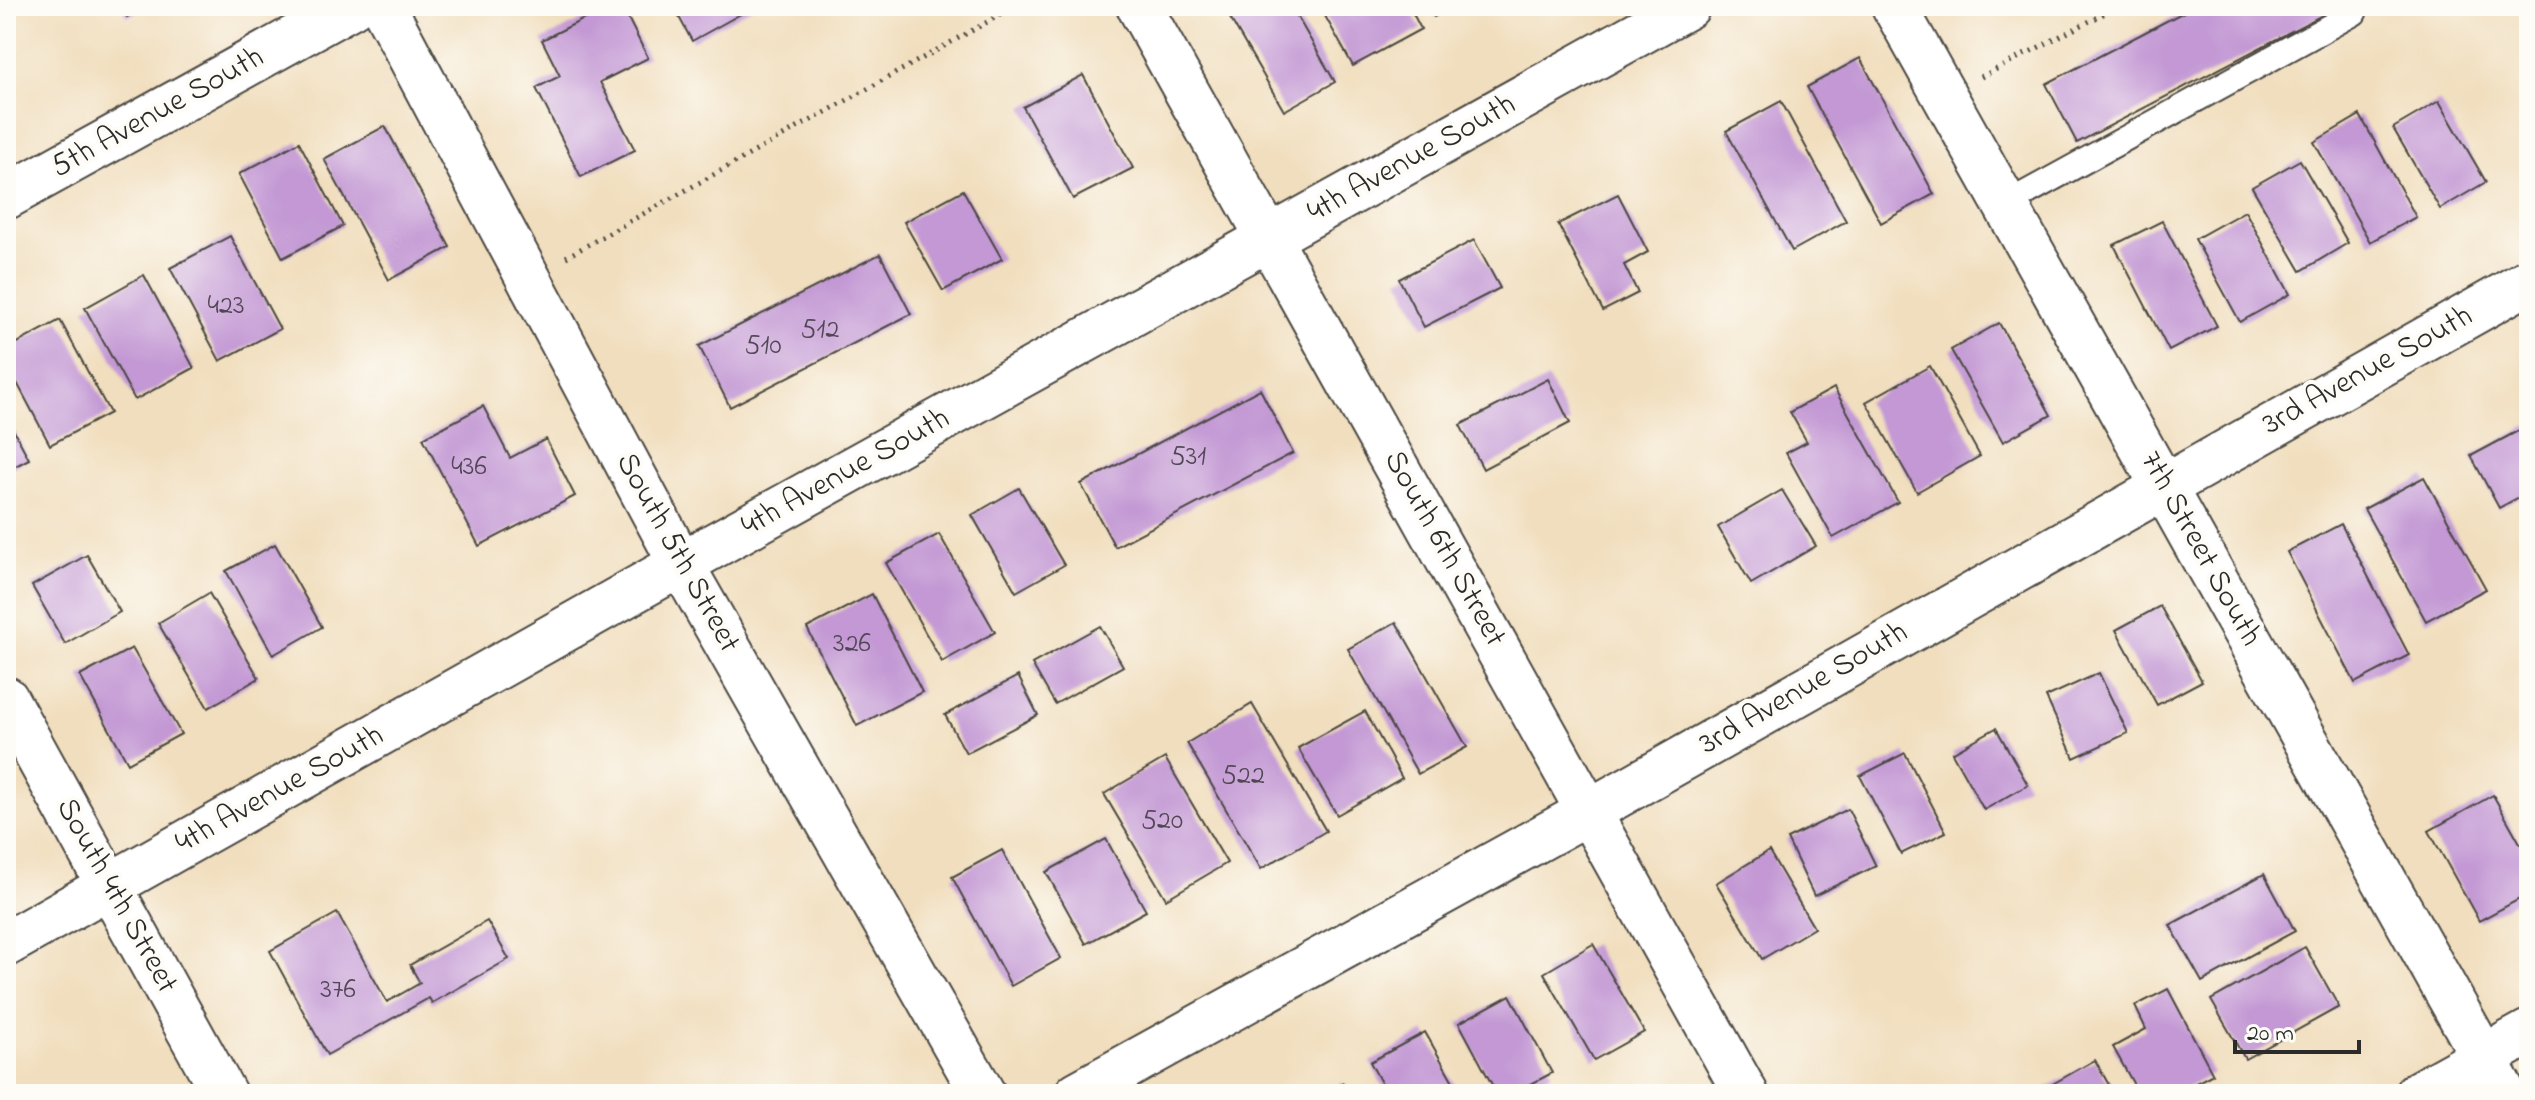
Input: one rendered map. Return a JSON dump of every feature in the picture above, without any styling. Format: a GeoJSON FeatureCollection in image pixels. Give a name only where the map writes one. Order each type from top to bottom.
{"type":"FeatureCollection","features":[{"type":"Feature","properties":{"kind":"street","name":"5th Avenue South"},"geometry":{"type":"LineString","coordinates":[[6,197],[352,6]]}},
{"type":"Feature","properties":{"kind":"street","name":"South 5th Street"},"geometry":{"type":"LineString","coordinates":[[383,6],[681,564],[983,1094]]}},
{"type":"Feature","properties":{"kind":"street","name":"South 6th Street"},"geometry":{"type":"LineString","coordinates":[[1139,6],[1746,1094]]}},
{"type":"Feature","properties":{"kind":"street","name":"4th Avenue South"},"geometry":{"type":"LineString","coordinates":[[6,944],[681,564],[1688,6]]}},
{"type":"Feature","properties":{"kind":"street","name":"7th Street South"},"geometry":{"type":"LineString","coordinates":[[1894,6],[2494,1076]]}},
{"type":"Feature","properties":{"kind":"street","name":"3rd Avenue South"},"geometry":{"type":"LineString","coordinates":[[1077,1094],[1590,811],[2529,281]]}},
{"type":"Feature","properties":{"kind":"street","name":"South 4th Street"},"geometry":{"type":"LineString","coordinates":[[6,699],[224,1094]]}},
{"type":"Feature","properties":{"kind":"street"},"geometry":{"type":"LineString","coordinates":[[2417,1094],[2494,1076],[2529,1032]]}},
{"type":"Feature","properties":{"kind":"lane"},"geometry":{"type":"LineString","coordinates":[[2006,204],[2354,13],[2351,6]]}},
{"type":"Feature","properties":{"kind":"path"},"geometry":{"type":"LineString","coordinates":[[528,278],[1016,6]]}},
{"type":"Feature","properties":{"kind":"path"},"geometry":{"type":"LineString","coordinates":[[1945,96],[2119,6]]}},
{"type":"Feature","properties":{"kind":"building"},"geometry":{"type":"Polygon","coordinates":[[[121,6],[147,6],[127,17],[121,6]]]}},
{"type":"Feature","properties":{"kind":"building"},"geometry":{"type":"Polygon","coordinates":[[[610,6],[622,6],[648,58],[600,82],[635,150],[581,177],[536,88],[560,76],[542,40],[610,6]]]}},
{"type":"Feature","properties":{"kind":"building"},"geometry":{"type":"Polygon","coordinates":[[[673,6],[755,6],[692,41],[673,6]]]}},
{"type":"Feature","properties":{"kind":"building"},"geometry":{"type":"Polygon","coordinates":[[[1223,6],[1291,6],[1335,82],[1284,111],[1223,6]]]}},
{"type":"Feature","properties":{"kind":"building"},"geometry":{"type":"Polygon","coordinates":[[[1344,6],[1409,6],[1421,29],[1353,66],[1325,16],[1344,6]]]}},
{"type":"Feature","properties":{"kind":"building"},"geometry":{"type":"Polygon","coordinates":[[[1428,6],[1454,6],[1434,17],[1428,6]]]}},
{"type":"Feature","properties":{"kind":"building"},"geometry":{"type":"Polygon","coordinates":[[[2195,6],[2330,6],[2332,10],[2077,143],[2046,84],[2195,6]]]}},
{"type":"Feature","properties":{"kind":"building"},"geometry":{"type":"Polygon","coordinates":[[[1860,58],[1934,194],[1881,223],[1807,87],[1860,58]]]}},
{"type":"Feature","properties":{"kind":"building"},"geometry":{"type":"Polygon","coordinates":[[[1083,75],[1133,168],[1073,199],[1023,107],[1083,75]]]}},
{"type":"Feature","properties":{"kind":"building"},"geometry":{"type":"Polygon","coordinates":[[[1781,101],[1846,221],[1792,251],[1726,131],[1781,101]]]}},
{"type":"Feature","properties":{"kind":"building"},"geometry":{"type":"Polygon","coordinates":[[[2439,101],[2486,182],[2440,209],[2393,128],[2439,101]]]}},
{"type":"Feature","properties":{"kind":"building"},"geometry":{"type":"Polygon","coordinates":[[[2360,115],[2416,217],[2370,242],[2314,142],[2360,115]]]}},
{"type":"Feature","properties":{"kind":"building"},"geometry":{"type":"Polygon","coordinates":[[[385,126],[450,247],[389,280],[324,159],[385,126]]]}},
{"type":"Feature","properties":{"kind":"building"},"geometry":{"type":"Polygon","coordinates":[[[299,142],[343,226],[283,258],[239,174],[299,142]]]}},
{"type":"Feature","properties":{"kind":"building"},"geometry":{"type":"Polygon","coordinates":[[[2300,160],[2348,243],[2301,271],[2252,187],[2300,160]]]}},
{"type":"Feature","properties":{"kind":"building"},"geometry":{"type":"Polygon","coordinates":[[[963,190],[1002,259],[943,291],[904,222],[963,190]]]}},
{"type":"Feature","properties":{"kind":"building"},"geometry":{"type":"Polygon","coordinates":[[[1618,194],[1648,252],[1624,265],[1638,293],[1603,311],[1558,224],[1618,194]]]}},
{"type":"Feature","properties":{"kind":"building"},"geometry":{"type":"Polygon","coordinates":[[[2245,211],[2290,294],[2240,322],[2195,239],[2245,211]]]}},
{"type":"Feature","properties":{"kind":"building"},"geometry":{"type":"Polygon","coordinates":[[[2162,221],[2217,326],[2169,351],[2114,245],[2162,221]]]}},
{"type":"Feature","properties":{"kind":"building"},"geometry":{"type":"Polygon","coordinates":[[[230,236],[280,329],[220,361],[170,268],[230,236]]]}},
{"type":"Feature","properties":{"kind":"building"},"geometry":{"type":"Polygon","coordinates":[[[1474,240],[1500,288],[1424,327],[1399,279],[1474,240]]]}},
{"type":"Feature","properties":{"kind":"building"},"geometry":{"type":"Polygon","coordinates":[[[880,254],[911,314],[730,407],[699,346],[880,254]]]}},
{"type":"Feature","properties":{"kind":"building"},"geometry":{"type":"Polygon","coordinates":[[[144,275],[194,368],[135,400],[85,308],[144,275]]]}},
{"type":"Feature","properties":{"kind":"building"},"geometry":{"type":"Polygon","coordinates":[[[60,320],[110,413],[50,445],[6,362],[6,349],[60,320]]]}},
{"type":"Feature","properties":{"kind":"building"},"geometry":{"type":"Polygon","coordinates":[[[1999,323],[2051,415],[2003,442],[1951,350],[1999,323]]]}},
{"type":"Feature","properties":{"kind":"building"},"geometry":{"type":"Polygon","coordinates":[[[1930,366],[1980,456],[1917,492],[1866,402],[1930,366]]]}},
{"type":"Feature","properties":{"kind":"building"},"geometry":{"type":"Polygon","coordinates":[[[1548,379],[1570,423],[1483,469],[1460,425],[1548,379]]]}},
{"type":"Feature","properties":{"kind":"building"},"geometry":{"type":"Polygon","coordinates":[[[1834,388],[1898,502],[1833,538],[1786,453],[1807,442],[1790,412],[1834,388]]]}},
{"type":"Feature","properties":{"kind":"building"},"geometry":{"type":"Polygon","coordinates":[[[1260,389],[1293,453],[1115,547],[1081,484],[1260,389]]]}},
{"type":"Feature","properties":{"kind":"building"},"geometry":{"type":"Polygon","coordinates":[[[483,406],[510,458],[546,439],[575,496],[479,546],[423,438],[483,406]]]}},
{"type":"Feature","properties":{"kind":"building"},"geometry":{"type":"Polygon","coordinates":[[[6,416],[29,459],[6,471],[6,416]]]}},
{"type":"Feature","properties":{"kind":"building"},"geometry":{"type":"Polygon","coordinates":[[[2529,425],[2529,492],[2499,508],[2471,456],[2529,425]]]}},
{"type":"Feature","properties":{"kind":"building"},"geometry":{"type":"Polygon","coordinates":[[[2424,477],[2486,589],[2426,621],[2364,509],[2424,477]]]}},
{"type":"Feature","properties":{"kind":"building"},"geometry":{"type":"Polygon","coordinates":[[[1019,488],[1064,565],[1016,592],[972,515],[1019,488]]]}},
{"type":"Feature","properties":{"kind":"building"},"geometry":{"type":"Polygon","coordinates":[[[1782,490],[1816,546],[1751,584],[1718,527],[1782,490]]]}},
{"type":"Feature","properties":{"kind":"building"},"geometry":{"type":"Polygon","coordinates":[[[2341,524],[2409,655],[2355,683],[2287,552],[2341,524]]]}},
{"type":"Feature","properties":{"kind":"building"},"geometry":{"type":"Polygon","coordinates":[[[939,534],[995,632],[942,662],[886,563],[939,534]]]}},
{"type":"Feature","properties":{"kind":"building"},"geometry":{"type":"Polygon","coordinates":[[[275,544],[322,627],[273,655],[226,571],[275,544]]]}},
{"type":"Feature","properties":{"kind":"building"},"geometry":{"type":"Polygon","coordinates":[[[87,555],[120,612],[65,644],[32,586],[87,555]]]}},
{"type":"Feature","properties":{"kind":"building"},"geometry":{"type":"Polygon","coordinates":[[[209,593],[259,678],[208,708],[158,623],[209,593]]]}},
{"type":"Feature","properties":{"kind":"building"},"geometry":{"type":"Polygon","coordinates":[[[872,594],[922,692],[857,726],[807,628],[872,594]]]}},
{"type":"Feature","properties":{"kind":"building"},"geometry":{"type":"Polygon","coordinates":[[[2160,606],[2202,681],[2157,705],[2116,630],[2160,606]]]}},
{"type":"Feature","properties":{"kind":"building"},"geometry":{"type":"Polygon","coordinates":[[[1396,622],[1467,747],[1418,774],[1348,649],[1396,622]]]}},
{"type":"Feature","properties":{"kind":"building"},"geometry":{"type":"Polygon","coordinates":[[[1100,626],[1123,666],[1055,704],[1032,664],[1100,626]]]}},
{"type":"Feature","properties":{"kind":"building"},"geometry":{"type":"Polygon","coordinates":[[[132,648],[181,734],[128,763],[80,676],[132,648]]]}},
{"type":"Feature","properties":{"kind":"building"},"geometry":{"type":"Polygon","coordinates":[[[2099,673],[2128,733],[2074,758],[2046,697],[2099,673]]]}},
{"type":"Feature","properties":{"kind":"building"},"geometry":{"type":"Polygon","coordinates":[[[1018,676],[1038,715],[966,753],[945,715],[1018,676]]]}},
{"type":"Feature","properties":{"kind":"building"},"geometry":{"type":"Polygon","coordinates":[[[1252,704],[1326,831],[1261,869],[1187,743],[1252,704]]]}},
{"type":"Feature","properties":{"kind":"building"},"geometry":{"type":"Polygon","coordinates":[[[1365,711],[1402,778],[1337,815],[1298,748],[1365,711]]]}},
{"type":"Feature","properties":{"kind":"building"},"geometry":{"type":"Polygon","coordinates":[[[1996,728],[2028,785],[1984,810],[1952,753],[1996,728]]]}},
{"type":"Feature","properties":{"kind":"building"},"geometry":{"type":"Polygon","coordinates":[[[1905,753],[1946,832],[1901,854],[1860,776],[1905,753]]]}},
{"type":"Feature","properties":{"kind":"building"},"geometry":{"type":"Polygon","coordinates":[[[1165,758],[1227,863],[1166,899],[1104,794],[1165,758]]]}},
{"type":"Feature","properties":{"kind":"building"},"geometry":{"type":"Polygon","coordinates":[[[2493,795],[2529,859],[2529,894],[2479,921],[2429,831],[2493,795]]]}},
{"type":"Feature","properties":{"kind":"building"},"geometry":{"type":"Polygon","coordinates":[[[1848,809],[1876,866],[1814,896],[1787,839],[1848,809]]]}},
{"type":"Feature","properties":{"kind":"building"},"geometry":{"type":"Polygon","coordinates":[[[1106,839],[1146,911],[1086,944],[1046,872],[1106,839]]]}},
{"type":"Feature","properties":{"kind":"building"},"geometry":{"type":"Polygon","coordinates":[[[1002,850],[1061,958],[1011,986],[952,877],[1002,850]]]}},
{"type":"Feature","properties":{"kind":"building"},"geometry":{"type":"Polygon","coordinates":[[[1769,851],[1814,928],[1762,959],[1716,883],[1769,851]]]}},
{"type":"Feature","properties":{"kind":"building"},"geometry":{"type":"Polygon","coordinates":[[[2264,874],[2295,931],[2202,982],[2170,925],[2264,874]]]}},
{"type":"Feature","properties":{"kind":"building"},"geometry":{"type":"Polygon","coordinates":[[[337,913],[387,1002],[420,983],[410,965],[487,921],[509,959],[432,1003],[429,998],[327,1055],[270,951],[337,913]]]}},
{"type":"Feature","properties":{"kind":"building"},"geometry":{"type":"Polygon","coordinates":[[[1593,944],[1644,1032],[1594,1060],[1544,973],[1593,944]]]}},
{"type":"Feature","properties":{"kind":"building"},"geometry":{"type":"Polygon","coordinates":[[[2305,947],[2339,1007],[2245,1059],[2211,1000],[2305,947]]]}},
{"type":"Feature","properties":{"kind":"building"},"geometry":{"type":"Polygon","coordinates":[[[2168,989],[2213,1074],[2175,1094],[2139,1094],[2113,1047],[2146,1029],[2135,1006],[2168,989]]]}},
{"type":"Feature","properties":{"kind":"building"},"geometry":{"type":"Polygon","coordinates":[[[1510,995],[1552,1073],[1512,1094],[1497,1094],[1459,1023],[1510,995]]]}},
{"type":"Feature","properties":{"kind":"building"},"geometry":{"type":"Polygon","coordinates":[[[1425,1032],[1460,1094],[1387,1094],[1370,1062],[1425,1032]]]}},
{"type":"Feature","properties":{"kind":"building"},"geometry":{"type":"Polygon","coordinates":[[[2095,1060],[2114,1094],[2035,1094],[2095,1060]]]}},
{"type":"Feature","properties":{"kind":"building"},"geometry":{"type":"Polygon","coordinates":[[[1343,1083],[1348,1094],[1320,1094],[1343,1083]]]}}]}
